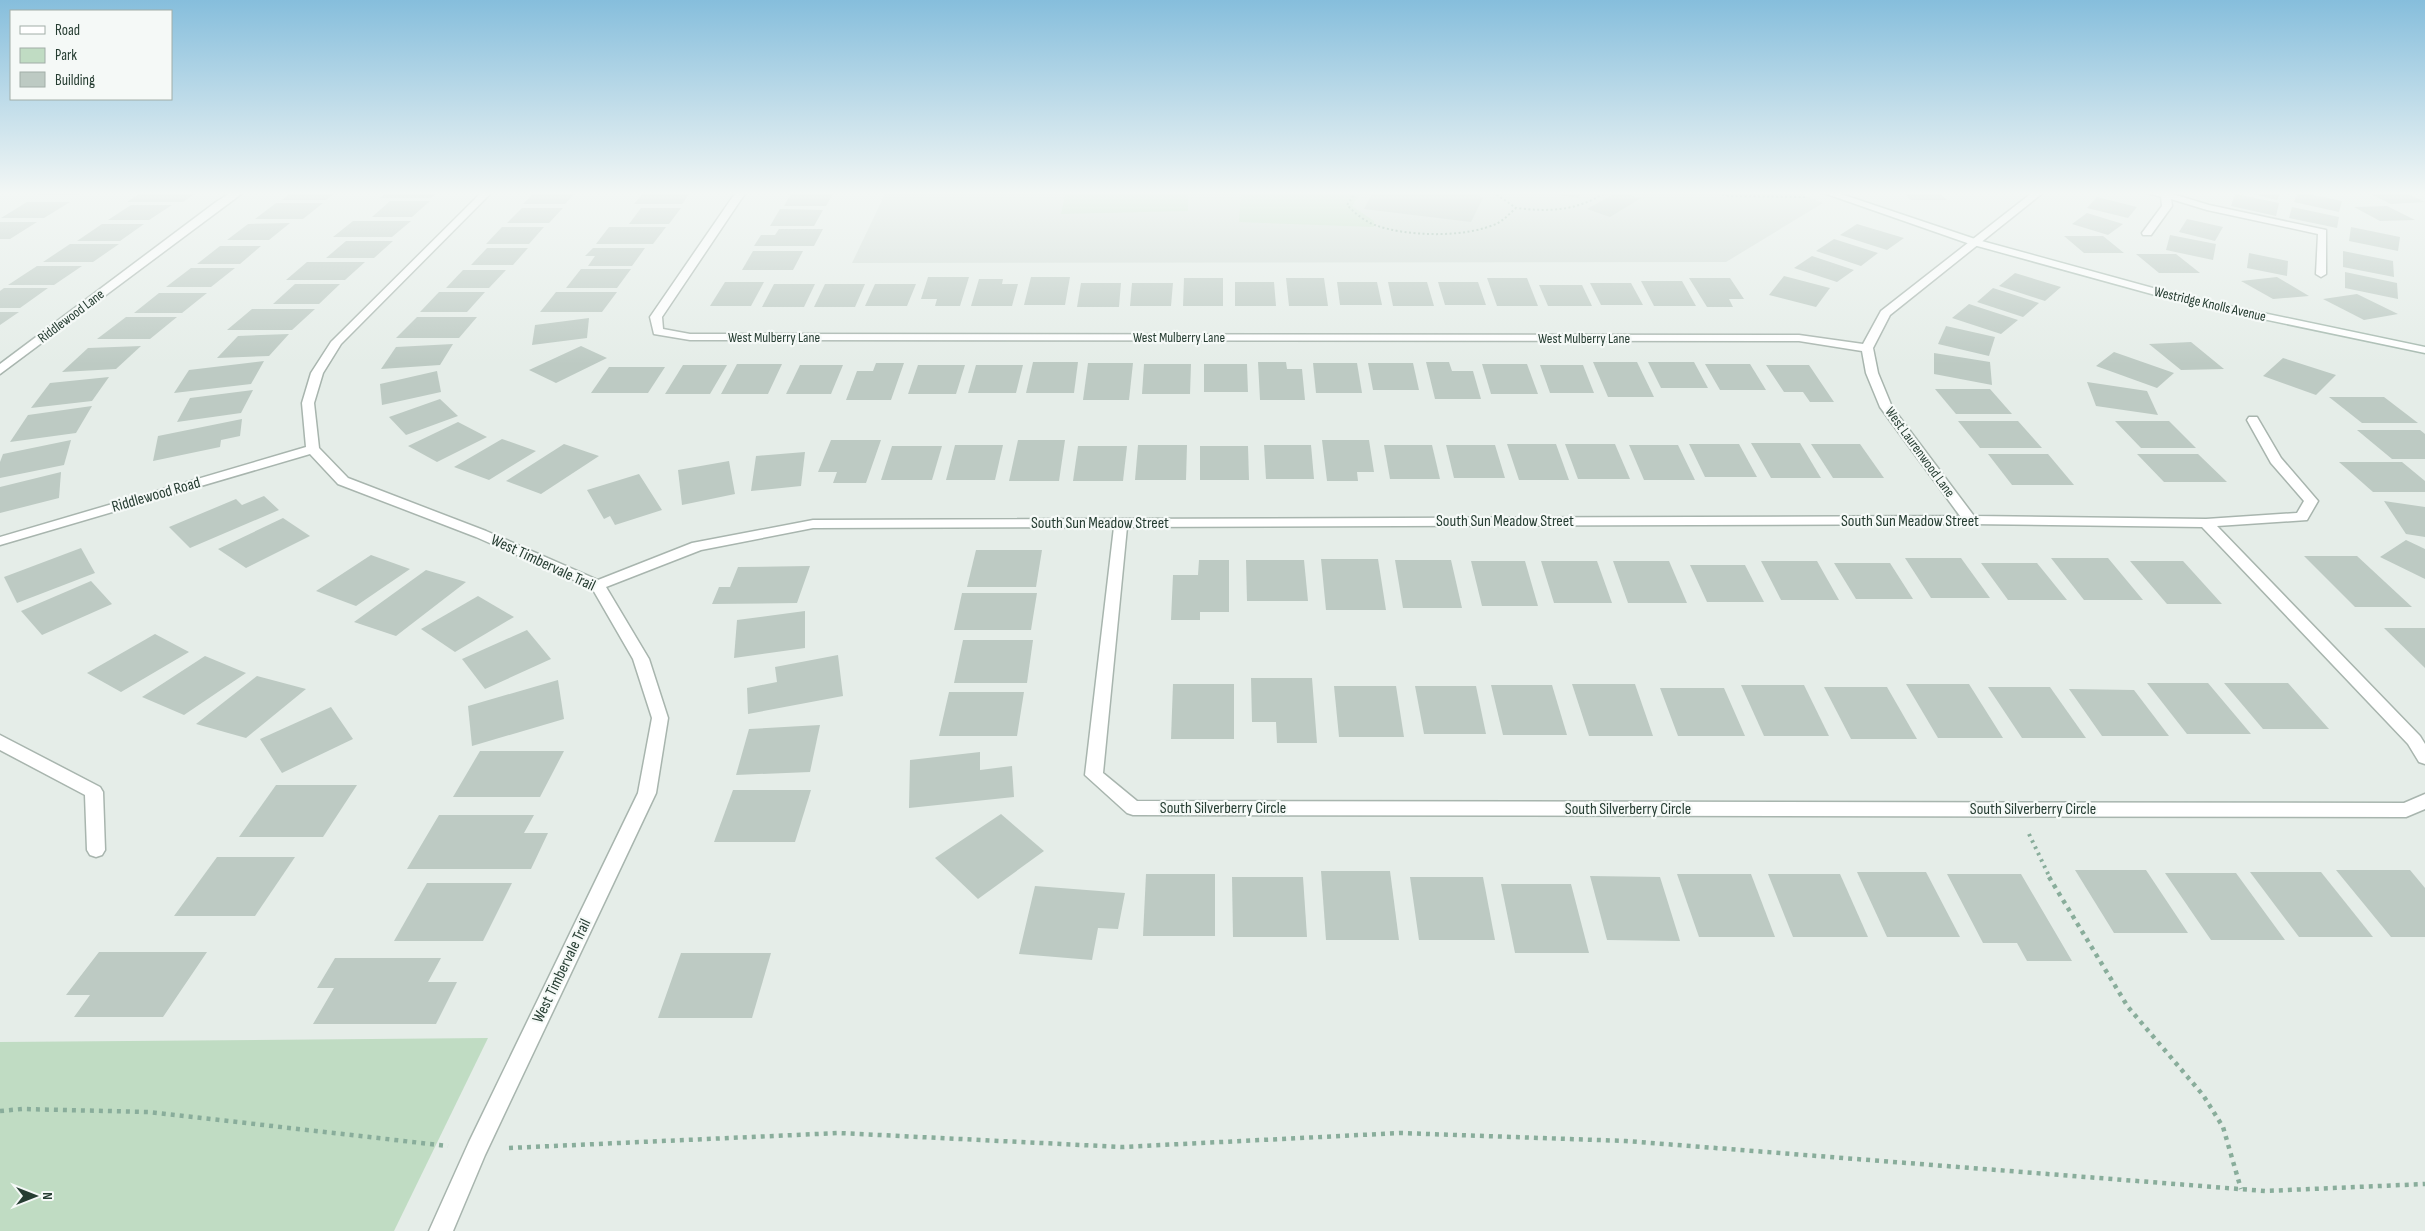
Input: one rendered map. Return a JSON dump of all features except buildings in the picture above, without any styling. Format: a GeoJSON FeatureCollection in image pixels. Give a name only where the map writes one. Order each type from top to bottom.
{"type":"FeatureCollection","features":[{"type":"Feature","properties":{"kind":"street","name":"Riddlewood Lane"},"geometry":{"type":"LineString","coordinates":[[0,370],[158,249]]}},
{"type":"Feature","properties":{"kind":"street"},"geometry":{"type":"LineString","coordinates":[[313,449],[308,403],[317,373],[337,342],[429,249]]}},
{"type":"Feature","properties":{"kind":"street","name":"West Mulberry Lane"},"geometry":{"type":"LineString","coordinates":[[702,249],[656,317],[658,332],[690,337],[1799,338],[1867,348]]}},
{"type":"Feature","properties":{"kind":"street"},"geometry":{"type":"LineString","coordinates":[[1867,348],[1885,313],[1965,249]]}},
{"type":"Feature","properties":{"kind":"street","name":"Westridge Knolls Avenue"},"geometry":{"type":"LineString","coordinates":[[2001,249],[2180,299],[2425,350]]}},
{"type":"Feature","properties":{"kind":"street"},"geometry":{"type":"LineString","coordinates":[[2321,274],[2322,249]]}},
{"type":"Feature","properties":{"kind":"street","name":"West Laurenwood Lane"},"geometry":{"type":"LineString","coordinates":[[1867,348],[1872,373],[1886,407],[1970,520]]}},
{"type":"Feature","properties":{"kind":"street","name":"South Sun Meadow Street"},"geometry":{"type":"LineString","coordinates":[[598,585],[698,546],[813,524],[1970,520],[2206,523],[2302,517],[2311,500],[2276,460],[2253,420]]}},
{"type":"Feature","properties":{"kind":"street","name":"Riddlewood Road"},"geometry":{"type":"LineString","coordinates":[[0,541],[313,449]]}},
{"type":"Feature","properties":{"kind":"street","name":"West Timbervale Trail"},"geometry":{"type":"LineString","coordinates":[[313,449],[344,481],[481,534],[598,585],[641,659],[660,718],[647,793],[477,1149],[441,1231]]}},
{"type":"Feature","properties":{"kind":"street","name":"South Silverberry Circle"},"geometry":{"type":"LineString","coordinates":[[1121,522],[1094,776],[1133,808],[2406,810],[2425,801]]}},
{"type":"Feature","properties":{"kind":"street"},"geometry":{"type":"LineString","coordinates":[[2206,523],[2414,740],[2425,758]]}},
{"type":"Feature","properties":{"kind":"street"},"geometry":{"type":"LineString","coordinates":[[0,741],[6,746],[94,792],[96,850]]}},
{"type":"Feature","properties":{"kind":"path"},"geometry":{"type":"LineString","coordinates":[[2015,809],[2050,878],[2089,939],[2128,1008],[2202,1095],[2223,1127],[2241,1189]]}},
{"type":"Feature","properties":{"kind":"path"},"geometry":{"type":"LineString","coordinates":[[0,1111],[22,1109],[150,1112],[477,1149],[839,1134],[1122,1147],[1400,1134],[1626,1141],[2265,1191],[2425,1184]]}},
{"type":"Feature","properties":{"kind":"shaded area"},"geometry":{"type":"Polygon","coordinates":[[[858,249],[1747,249],[1726,262],[852,263],[858,249]]]}},
{"type":"Feature","properties":{"kind":"green space"},"geometry":{"type":"Polygon","coordinates":[[[488,1038],[394,1231],[0,1231],[0,1042],[488,1038]]]}}]}
